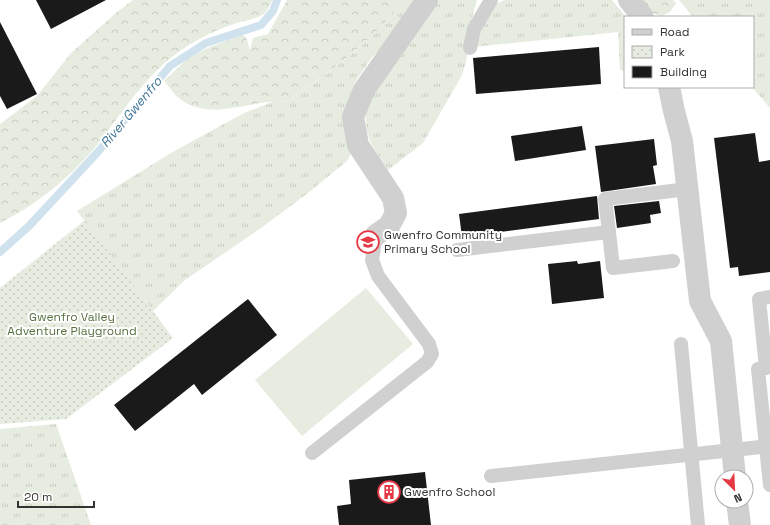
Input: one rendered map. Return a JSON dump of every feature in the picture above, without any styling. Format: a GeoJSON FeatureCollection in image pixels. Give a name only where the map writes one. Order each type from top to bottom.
{"type":"FeatureCollection","features":[{"type":"Feature","properties":{"kind":"street"},"geometry":{"type":"LineString","coordinates":[[376,235],[389,226],[396,212],[393,198],[358,145],[353,117],[364,90],[427,0]]}},
{"type":"Feature","properties":{"kind":"street"},"geometry":{"type":"LineString","coordinates":[[629,0],[642,16]]}},
{"type":"Feature","properties":{"kind":"street"},"geometry":{"type":"LineString","coordinates":[[669,88],[682,141],[700,302],[721,341],[734,469]]}},
{"type":"Feature","properties":{"kind":"street"},"geometry":{"type":"LineString","coordinates":[[738,509],[740,525]]}},
{"type":"Feature","properties":{"kind":"lane"},"geometry":{"type":"LineString","coordinates":[[470,48],[474,29],[491,0]]}},
{"type":"Feature","properties":{"kind":"lane"},"geometry":{"type":"LineString","coordinates":[[673,261],[613,268],[605,199],[688,189]]}},
{"type":"Feature","properties":{"kind":"lane"},"geometry":{"type":"LineString","coordinates":[[457,250],[609,232]]}},
{"type":"Feature","properties":{"kind":"lane"},"geometry":{"type":"LineString","coordinates":[[312,453],[427,362],[432,354],[429,344],[378,276],[372,260],[376,235]]}},
{"type":"Feature","properties":{"kind":"lane"},"geometry":{"type":"LineString","coordinates":[[770,297],[759,299],[768,368],[758,369],[768,446],[770,485]]}},
{"type":"Feature","properties":{"kind":"lane"},"geometry":{"type":"LineString","coordinates":[[681,344],[698,525]]}},
{"type":"Feature","properties":{"kind":"lane"},"geometry":{"type":"LineString","coordinates":[[490,476],[768,446]]}},
{"type":"Feature","properties":{"kind":"green space"},"geometry":{"type":"Polygon","coordinates":[[[133,0],[272,0],[268,10],[262,15],[254,19],[225,27],[207,35],[173,56],[146,82],[92,151],[72,172],[38,200],[0,223],[0,124],[37,96],[71,53],[117,12],[133,0]]]}},
{"type":"Feature","properties":{"kind":"green space"},"geometry":{"type":"Polygon","coordinates":[[[287,0],[403,0],[392,15],[365,43],[317,81],[286,102],[259,103],[232,108],[205,109],[192,106],[180,99],[164,81],[188,58],[210,47],[242,35],[246,37],[250,50],[253,38],[268,34],[287,0]]]}},
{"type":"Feature","properties":{"kind":"green space"},"geometry":{"type":"Polygon","coordinates":[[[403,0],[419,0],[392,37],[372,57],[355,82],[345,113],[345,133],[351,150],[347,161],[308,193],[261,228],[185,280],[153,311],[77,211],[171,153],[244,113],[275,101],[286,102],[317,81],[365,43],[392,15],[403,0]]]}},
{"type":"Feature","properties":{"kind":"green space"},"geometry":{"type":"Polygon","coordinates":[[[436,0],[477,0],[470,25],[466,63],[461,77],[423,143],[388,170],[373,147],[367,132],[367,104],[436,0]]]}},
{"type":"Feature","properties":{"kind":"green space"},"geometry":{"type":"Polygon","coordinates":[[[504,0],[612,0],[625,16],[624,71],[620,70],[618,32],[473,47],[490,7],[504,0]]]}},
{"type":"Feature","properties":{"kind":"green space"},"geometry":{"type":"Polygon","coordinates":[[[641,0],[673,0],[676,3],[670,12],[662,16],[649,12],[641,0]]]}},
{"type":"Feature","properties":{"kind":"green space"},"geometry":{"type":"Polygon","coordinates":[[[679,0],[770,0],[770,108],[753,88],[754,16],[692,16],[679,0]]]}},
{"type":"Feature","properties":{"kind":"green space","name":"Gwenfro Valley Adventure Playground"},"geometry":{"type":"Polygon","coordinates":[[[85,220],[173,338],[66,419],[0,424],[0,288],[85,220]]]}},
{"type":"Feature","properties":{"kind":"green space"},"geometry":{"type":"Polygon","coordinates":[[[366,288],[413,344],[302,436],[255,380],[366,288]]]}},
{"type":"Feature","properties":{"kind":"green space"},"geometry":{"type":"Polygon","coordinates":[[[56,424],[91,525],[0,525],[0,429],[56,424]]]}},
{"type":"Feature","properties":{"kind":"building"},"geometry":{"type":"Polygon","coordinates":[[[36,0],[106,0],[51,29],[36,0]]]}},
{"type":"Feature","properties":{"kind":"building"},"geometry":{"type":"Polygon","coordinates":[[[0,22],[37,94],[7,109],[0,96],[0,22]]]}},
{"type":"Feature","properties":{"kind":"building"},"geometry":{"type":"Polygon","coordinates":[[[599,47],[601,84],[476,94],[473,58],[599,47]]]}},
{"type":"Feature","properties":{"kind":"building"},"geometry":{"type":"Polygon","coordinates":[[[582,126],[586,150],[515,161],[511,136],[582,126]]]}},
{"type":"Feature","properties":{"kind":"building"},"geometry":{"type":"Polygon","coordinates":[[[755,133],[759,162],[770,160],[770,272],[739,276],[738,267],[730,268],[714,138],[755,133]]]}},
{"type":"Feature","properties":{"kind":"building"},"geometry":{"type":"Polygon","coordinates":[[[654,139],[657,165],[653,166],[656,184],[601,192],[595,146],[654,139]]]}},
{"type":"Feature","properties":{"kind":"building"},"geometry":{"type":"Polygon","coordinates":[[[597,196],[599,219],[462,237],[459,214],[597,196]]]}},
{"type":"Feature","properties":{"kind":"building"},"geometry":{"type":"Polygon","coordinates":[[[659,201],[661,213],[650,215],[651,223],[617,228],[614,206],[659,201]]]}},
{"type":"Feature","properties":{"kind":"building"},"geometry":{"type":"Polygon","coordinates":[[[577,261],[578,264],[600,261],[604,298],[552,304],[548,264],[577,261]]]}},
{"type":"Feature","properties":{"kind":"building"},"geometry":{"type":"Polygon","coordinates":[[[248,299],[277,335],[202,395],[194,384],[135,431],[114,405],[248,299]]]}},
{"type":"Feature","properties":{"kind":"building","name":"Gwenfro School"},"geometry":{"type":"Polygon","coordinates":[[[425,472],[431,525],[339,525],[337,506],[351,504],[349,480],[425,472]]]}},
{"type":"Feature","properties":{"kind":"waterway","name":"River Gwenfro"},"geometry":{"type":"LineString","coordinates":[[0,252],[29,226],[97,153],[170,66],[206,43],[261,25],[273,11],[277,0]]}},
{"type":"Feature","properties":{"kind":"place","name":"Gwenfro Community Primary School"},"geometry":{"type":"Point","coordinates":[368,242]}},
{"type":"Feature","properties":{"kind":"place","name":"Gwenfro School"},"geometry":{"type":"Point","coordinates":[389,492]}}]}
